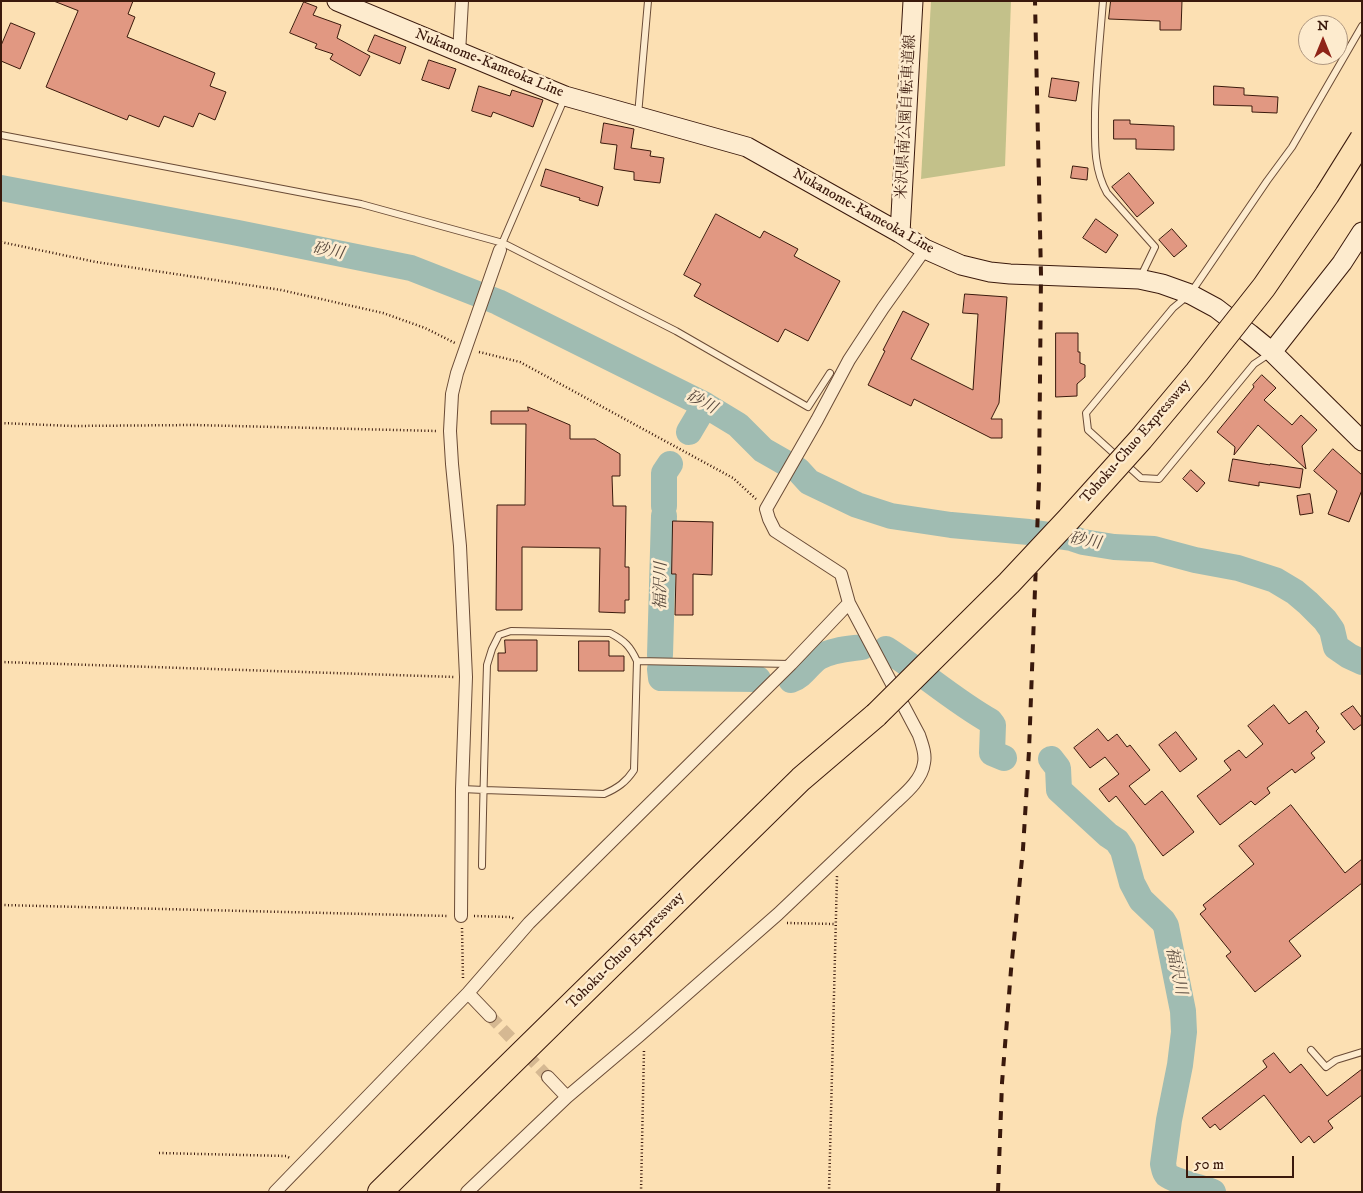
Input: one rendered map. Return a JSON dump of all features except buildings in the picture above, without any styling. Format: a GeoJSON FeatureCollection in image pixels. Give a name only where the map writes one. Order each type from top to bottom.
{"type":"FeatureCollection","features":[{"type":"Feature","properties":{"kind":"highway","name":"Tohoku-Chuo Expressway"},"geometry":{"type":"LineString","coordinates":[[393,1192],[809,786],[876,715],[1009,583],[1141,438],[1197,372],[1264,287],[1327,195],[1362,139]]}},
{"type":"Feature","properties":{"kind":"highway","name":"Tohoku-Chuo Expressway"},"geometry":{"type":"LineString","coordinates":[[380,1192],[801,779],[876,715]]}},
{"type":"Feature","properties":{"kind":"main road","name":"Nukanome-Kameoka Line"},"geometry":{"type":"LineString","coordinates":[[336,1],[566,96],[747,148],[900,232],[925,249],[961,265],[990,272],[1010,274],[1139,279],[1162,284],[1190,294],[1216,308],[1272,352],[1362,441]]}},
{"type":"Feature","properties":{"kind":"main road","name":"米沢県南公園自転車道線"},"geometry":{"type":"LineString","coordinates":[[900,232],[913,1]]}},
{"type":"Feature","properties":{"kind":"main road"},"geometry":{"type":"LineString","coordinates":[[1272,352],[1342,264],[1362,232]]}},
{"type":"Feature","properties":{"kind":"street"},"geometry":{"type":"LineString","coordinates":[[459,53],[462,1]]}},
{"type":"Feature","properties":{"kind":"street"},"geometry":{"type":"LineString","coordinates":[[461,916],[462,789],[466,677],[460,546],[450,431],[452,394],[501,246]]}},
{"type":"Feature","properties":{"kind":"street"},"geometry":{"type":"LineString","coordinates":[[467,1192],[567,1097],[778,914],[910,789],[919,776],[924,764],[924,752],[920,735],[849,603],[841,574],[776,531],[769,519],[769,504],[849,360],[925,249]]}},
{"type":"Feature","properties":{"kind":"street"},"geometry":{"type":"LineString","coordinates":[[275,1192],[468,993],[528,924],[791,664],[849,603]]}},
{"type":"Feature","properties":{"kind":"street"},"geometry":{"type":"LineString","coordinates":[[468,993],[490,1016]]}},
{"type":"Feature","properties":{"kind":"street"},"geometry":{"type":"LineString","coordinates":[[548,1077],[567,1097]]}},
{"type":"Feature","properties":{"kind":"lane"},"geometry":{"type":"LineString","coordinates":[[638,116],[648,1]]}},
{"type":"Feature","properties":{"kind":"lane"},"geometry":{"type":"LineString","coordinates":[[1103,1],[1096,78],[1096,159],[1101,183],[1107,193],[1155,247],[1139,279]]}},
{"type":"Feature","properties":{"kind":"lane"},"geometry":{"type":"LineString","coordinates":[[1272,352],[1254,364],[1159,479],[1141,478],[1088,430],[1086,413],[1173,308],[1190,294],[1292,147],[1362,26]]}},
{"type":"Feature","properties":{"kind":"lane"},"geometry":{"type":"LineString","coordinates":[[501,246],[566,96]]}},
{"type":"Feature","properties":{"kind":"lane"},"geometry":{"type":"LineString","coordinates":[[1,135],[361,204],[501,246],[676,331],[808,407],[830,373]]}},
{"type":"Feature","properties":{"kind":"lane"},"geometry":{"type":"LineString","coordinates":[[462,789],[484,790],[604,794],[618,788],[629,778],[634,770],[637,661],[631,649],[620,638],[610,633],[511,631],[500,636],[492,649],[487,665],[484,790],[482,866]]}},
{"type":"Feature","properties":{"kind":"lane"},"geometry":{"type":"LineString","coordinates":[[637,661],[791,664]]}},
{"type":"Feature","properties":{"kind":"lane"},"geometry":{"type":"LineString","coordinates":[[1311,1050],[1326,1067],[1336,1060],[1362,1052]]}},
{"type":"Feature","properties":{"kind":"path"},"geometry":{"type":"LineString","coordinates":[[1,242],[96,262],[281,290],[383,313],[520,362],[733,478],[769,504]]}},
{"type":"Feature","properties":{"kind":"path"},"geometry":{"type":"LineString","coordinates":[[1,423],[72,426],[194,425],[450,431]]}},
{"type":"Feature","properties":{"kind":"path"},"geometry":{"type":"LineString","coordinates":[[1,662],[466,677]]}},
{"type":"Feature","properties":{"kind":"path"},"geometry":{"type":"LineString","coordinates":[[829,1192],[837,876],[832,863]]}},
{"type":"Feature","properties":{"kind":"path"},"geometry":{"type":"LineString","coordinates":[[1,905],[510,917],[528,924]]}},
{"type":"Feature","properties":{"kind":"path"},"geometry":{"type":"LineString","coordinates":[[778,914],[787,924],[835,924]]}},
{"type":"Feature","properties":{"kind":"path"},"geometry":{"type":"LineString","coordinates":[[461,916],[463,978],[468,993]]}},
{"type":"Feature","properties":{"kind":"path"},"geometry":{"type":"LineString","coordinates":[[639,1036],[644,1052],[641,1192]]}},
{"type":"Feature","properties":{"kind":"path"},"geometry":{"type":"LineString","coordinates":[[159,1153],[286,1156],[304,1163]]}},
{"type":"Feature","properties":{"kind":"shaded area"},"geometry":{"type":"Polygon","coordinates":[[[931,1],[1011,1],[1005,166],[921,179],[931,1]]]}},
{"type":"Feature","properties":{"kind":"waterway","name":"砂川"},"geometry":{"type":"LineString","coordinates":[[1,188],[411,268],[498,302],[705,405],[738,425],[763,450],[798,470],[809,482],[857,505],[891,516],[951,525],[1029,532],[1114,547],[1154,549],[1195,560],[1238,568],[1275,580],[1295,592],[1325,620],[1332,630],[1336,647],[1362,662]]}},
{"type":"Feature","properties":{"kind":"waterway","name":"福沢川"},"geometry":{"type":"LineString","coordinates":[[689,432],[705,405]]}},
{"type":"Feature","properties":{"kind":"waterway","name":"福沢川"},"geometry":{"type":"LineString","coordinates":[[664,506],[664,473],[670,464]]}},
{"type":"Feature","properties":{"kind":"waterway","name":"福沢川"},"geometry":{"type":"LineString","coordinates":[[660,655],[664,516]]}},
{"type":"Feature","properties":{"kind":"waterway","name":"福沢川"},"geometry":{"type":"LineString","coordinates":[[791,680],[799,676],[819,657],[840,650],[862,647]]}},
{"type":"Feature","properties":{"kind":"waterway","name":"福沢川"},"geometry":{"type":"LineString","coordinates":[[886,649],[990,721],[993,725],[992,753],[1004,758]]}},
{"type":"Feature","properties":{"kind":"waterway","name":"福沢川"},"geometry":{"type":"LineString","coordinates":[[660,669],[661,678],[758,679]]}},
{"type":"Feature","properties":{"kind":"waterway","name":"福沢川"},"geometry":{"type":"LineString","coordinates":[[1051,759],[1058,768],[1059,790],[1117,841],[1123,850],[1132,883],[1141,900],[1166,926],[1183,1011],[1184,1032],[1163,1164],[1167,1175],[1213,1192]]}},
{"type":"Feature","properties":{"kind":"tunnel"},"geometry":{"type":"LineString","coordinates":[[490,1016],[548,1077]]}},
{"type":"Feature","properties":{"kind":"railway"},"geometry":{"type":"LineString","coordinates":[[998,1192],[1002,1083],[1023,849],[1029,751],[1039,482],[1041,275],[1035,1]]}}]}
